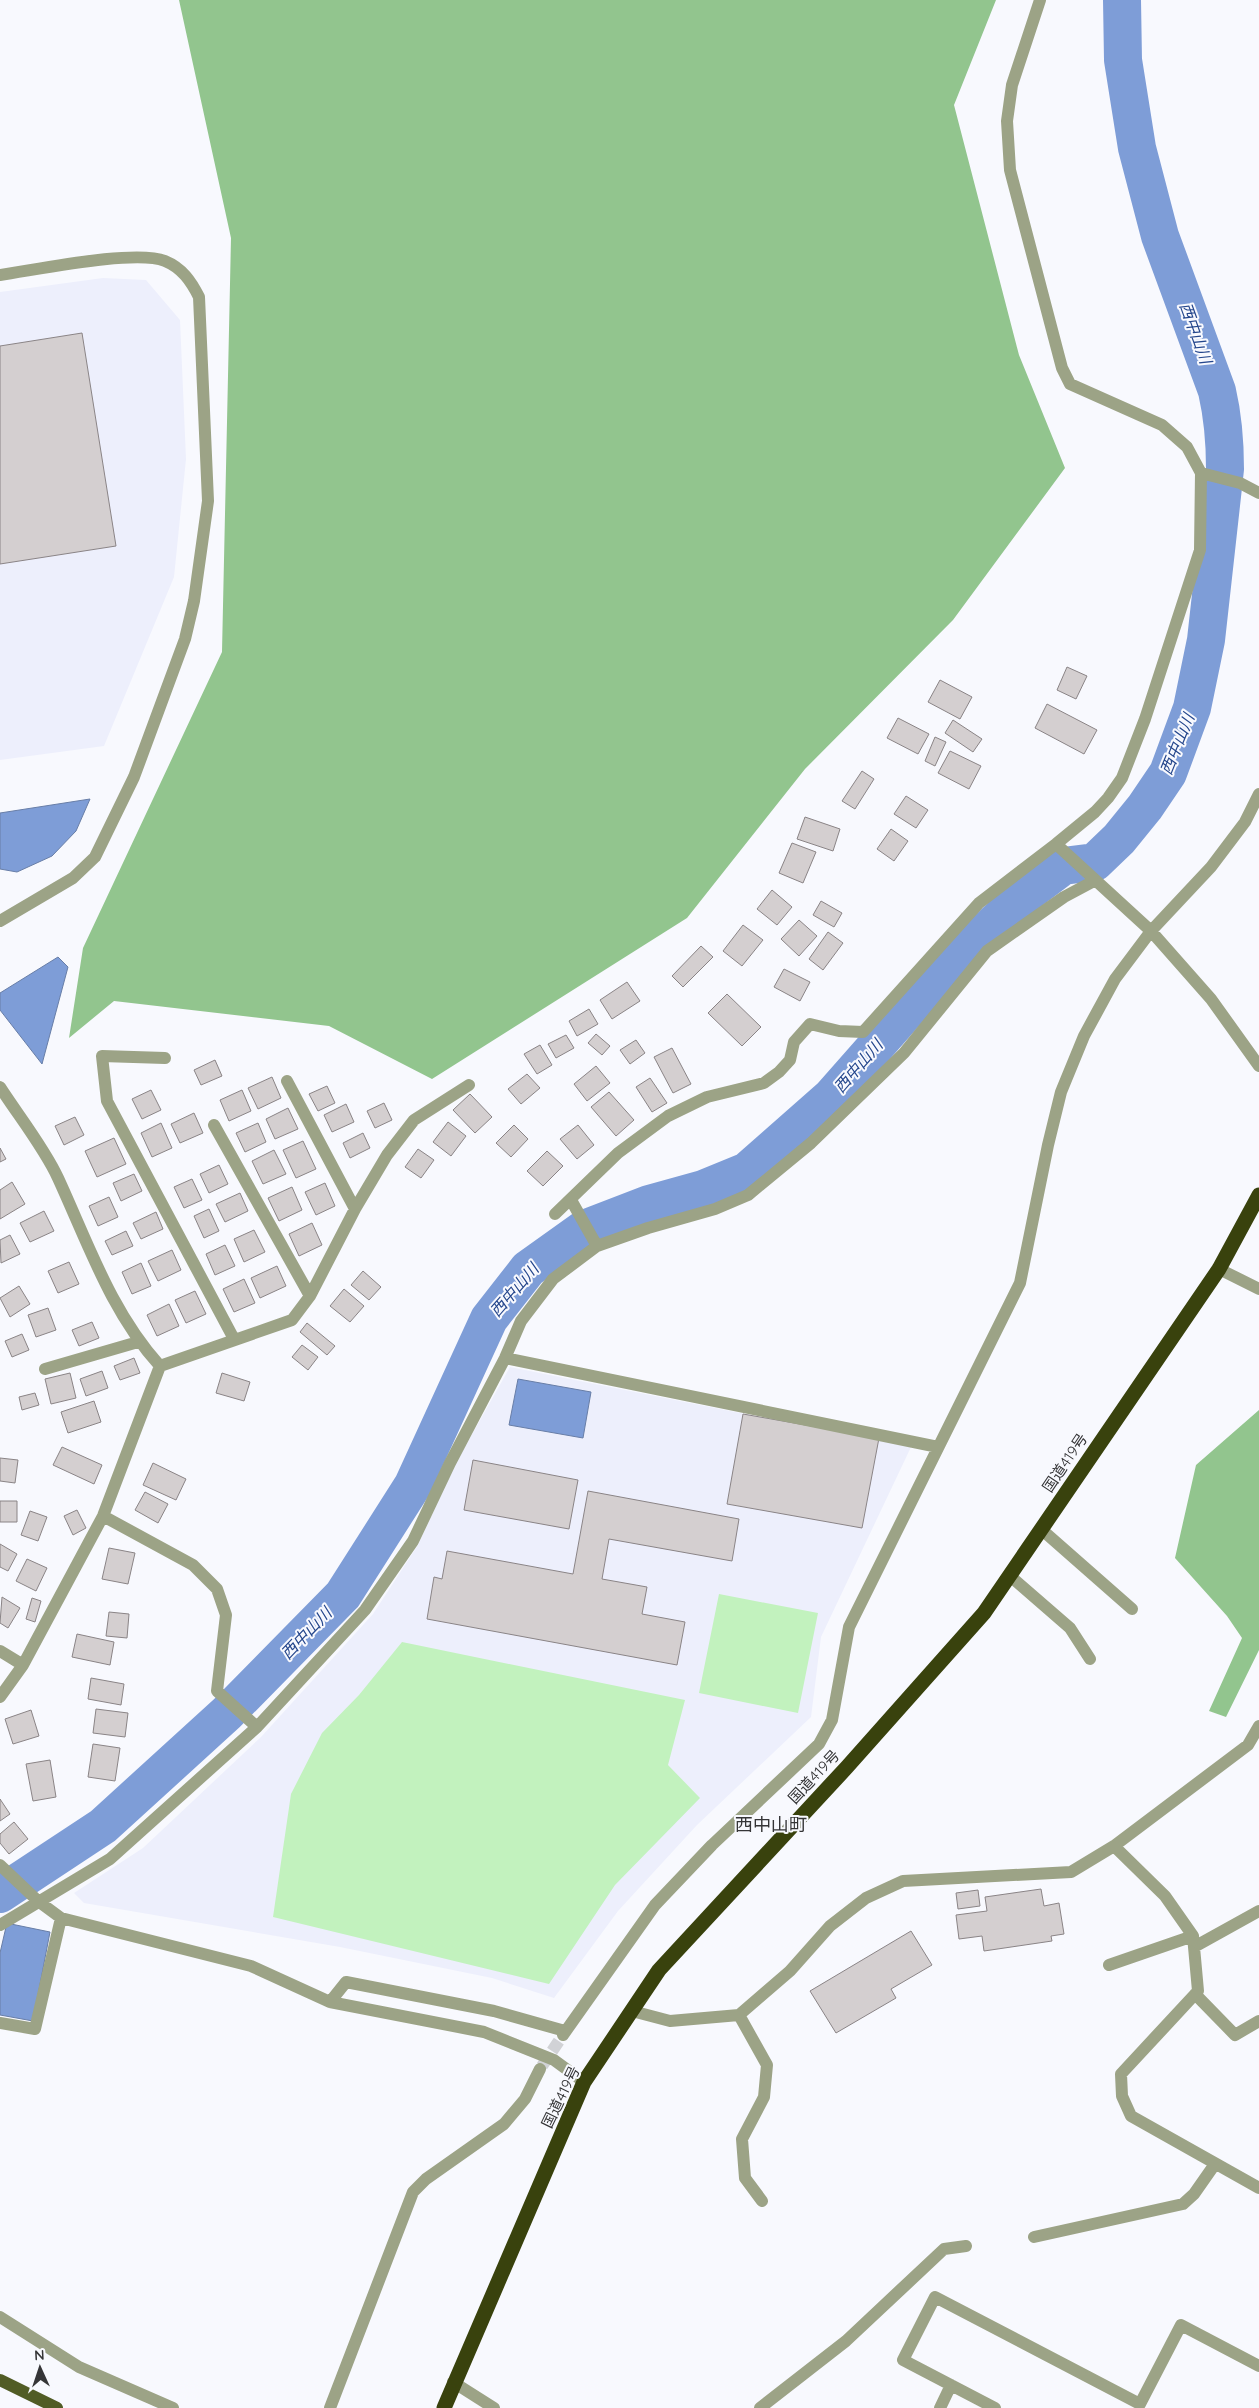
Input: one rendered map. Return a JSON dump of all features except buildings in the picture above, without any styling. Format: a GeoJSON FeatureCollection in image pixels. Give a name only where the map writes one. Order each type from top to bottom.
{"type":"FeatureCollection","features":[{"type":"Feature","properties":{"kind":"highway","name":"国道419号"},"geometry":{"type":"LineString","coordinates":[[444,2408],[453,2382],[584,2082],[659,1970],[860,1752],[984,1613],[1219,1269],[1259,1195]]}},
{"type":"Feature","properties":{"kind":"main road"},"geometry":{"type":"LineString","coordinates":[[0,2380],[57,2408]]}},
{"type":"Feature","properties":{"kind":"street"},"geometry":{"type":"LineString","coordinates":[[555,1214],[573,1204],[618,1153],[668,1116],[708,1097],[764,1083],[779,1072],[790,1060],[794,1042],[810,1024],[840,1031],[863,1032],[979,903],[1095,812],[1122,778],[1145,719],[1200,550],[1205,474],[1188,448],[1162,425],[1070,384],[1062,368],[1010,170],[1007,122],[1012,85],[1040,0]]}},
{"type":"Feature","properties":{"kind":"street"},"geometry":{"type":"LineString","coordinates":[[0,275],[122,258],[152,258],[172,265],[190,280],[199,296],[208,500],[194,601],[185,639],[134,777],[96,857],[73,878],[0,921]]}},
{"type":"Feature","properties":{"kind":"street"},"geometry":{"type":"LineString","coordinates":[[1205,474],[1240,484],[1259,494]]}},
{"type":"Feature","properties":{"kind":"street"},"geometry":{"type":"LineString","coordinates":[[330,2002],[346,1982],[494,2011],[564,2033],[656,1905],[712,1845],[819,1744],[832,1720],[849,1627],[1020,1283],[1061,1092],[1084,1036],[1115,979],[1150,931],[1211,867],[1244,822],[1259,794]]}},
{"type":"Feature","properties":{"kind":"street"},"geometry":{"type":"LineString","coordinates":[[1056,844],[1150,931],[1211,999],[1259,1066]]}},
{"type":"Feature","properties":{"kind":"street"},"geometry":{"type":"LineString","coordinates":[[0,1925],[35,1898],[110,1860],[253,1724],[365,1610],[413,1541],[450,1463],[505,1358],[521,1321],[553,1279],[595,1242],[715,1209],[748,1194],[811,1142],[904,1053],[987,950],[1064,897],[1090,876]]}},
{"type":"Feature","properties":{"kind":"street"},"geometry":{"type":"LineString","coordinates":[[166,1058],[102,1056],[107,1101],[234,1340]]}},
{"type":"Feature","properties":{"kind":"street"},"geometry":{"type":"LineString","coordinates":[[287,1081],[355,1209]]}},
{"type":"Feature","properties":{"kind":"street"},"geometry":{"type":"LineString","coordinates":[[0,1698],[24,1665],[103,1516],[160,1366],[292,1320],[310,1296],[355,1209],[387,1155],[414,1120],[469,1085]]}},
{"type":"Feature","properties":{"kind":"street"},"geometry":{"type":"LineString","coordinates":[[0,1087],[57,1176],[89,1253],[138,1342],[160,1366]]}},
{"type":"Feature","properties":{"kind":"street"},"geometry":{"type":"LineString","coordinates":[[214,1125],[310,1296]]}},
{"type":"Feature","properties":{"kind":"street"},"geometry":{"type":"LineString","coordinates":[[573,1204],[595,1242]]}},
{"type":"Feature","properties":{"kind":"street"},"geometry":{"type":"LineString","coordinates":[[1219,1269],[1259,1289]]}},
{"type":"Feature","properties":{"kind":"street"},"geometry":{"type":"LineString","coordinates":[[45,1369],[138,1342]]}},
{"type":"Feature","properties":{"kind":"street"},"geometry":{"type":"LineString","coordinates":[[505,1358],[938,1447]]}},
{"type":"Feature","properties":{"kind":"street"},"geometry":{"type":"LineString","coordinates":[[103,1516],[193,1565],[217,1589],[226,1615],[217,1691],[253,1724]]}},
{"type":"Feature","properties":{"kind":"street"},"geometry":{"type":"LineString","coordinates":[[1040,1529],[1132,1609]]}},
{"type":"Feature","properties":{"kind":"street"},"geometry":{"type":"LineString","coordinates":[[1009,1575],[1070,1628],[1090,1659]]}},
{"type":"Feature","properties":{"kind":"street"},"geometry":{"type":"LineString","coordinates":[[0,1651],[24,1665]]}},
{"type":"Feature","properties":{"kind":"street"},"geometry":{"type":"LineString","coordinates":[[632,2011],[670,2021],[739,2015],[790,1971],[830,1926],[866,1898],[903,1881],[1071,1872],[1114,1846],[1248,1745],[1259,1726]]}},
{"type":"Feature","properties":{"kind":"street"},"geometry":{"type":"LineString","coordinates":[[1114,1846],[1165,1896],[1193,1942],[1198,1991],[1121,2074],[1122,2096],[1131,2116],[1259,2188]]}},
{"type":"Feature","properties":{"kind":"street"},"geometry":{"type":"LineString","coordinates":[[0,1865],[35,1898],[61,1918],[251,1966],[330,2002],[484,2032],[554,2060],[584,2082]]}},
{"type":"Feature","properties":{"kind":"street"},"geometry":{"type":"LineString","coordinates":[[1109,1965],[1193,1942],[1259,1911]]}},
{"type":"Feature","properties":{"kind":"street"},"geometry":{"type":"LineString","coordinates":[[0,2023],[35,2029],[61,1918]]}},
{"type":"Feature","properties":{"kind":"street"},"geometry":{"type":"LineString","coordinates":[[1195,1994],[1235,2035],[1259,2021]]}},
{"type":"Feature","properties":{"kind":"street"},"geometry":{"type":"LineString","coordinates":[[739,2015],[767,2066],[764,2096],[742,2139],[745,2178],[762,2200]]}},
{"type":"Feature","properties":{"kind":"street"},"geometry":{"type":"LineString","coordinates":[[330,2408],[413,2192],[426,2179],[504,2124],[525,2099],[540,2069]]}},
{"type":"Feature","properties":{"kind":"street"},"geometry":{"type":"LineString","coordinates":[[1034,2237],[1183,2204],[1194,2194],[1215,2164]]}},
{"type":"Feature","properties":{"kind":"street"},"geometry":{"type":"LineString","coordinates":[[760,2408],[846,2341],[944,2249],[966,2246]]}},
{"type":"Feature","properties":{"kind":"street"},"geometry":{"type":"LineString","coordinates":[[995,2408],[903,2360],[935,2297],[1140,2404],[1181,2325],[1259,2366]]}},
{"type":"Feature","properties":{"kind":"street"},"geometry":{"type":"LineString","coordinates":[[0,2317],[79,2367],[173,2408]]}},
{"type":"Feature","properties":{"kind":"street"},"geometry":{"type":"LineString","coordinates":[[453,2382],[494,2408]]}},
{"type":"Feature","properties":{"kind":"street"},"geometry":{"type":"LineString","coordinates":[[940,2408],[951,2385]]}},
{"type":"Feature","properties":{"kind":"shaded area"},"geometry":{"type":"Polygon","coordinates":[[[103,278],[146,280],[180,320],[186,459],[174,577],[104,746],[0,760],[0,292],[103,278]]]}},
{"type":"Feature","properties":{"kind":"shaded area"},"geometry":{"type":"Polygon","coordinates":[[[510,1367],[911,1447],[821,1637],[811,1717],[697,1825],[618,1911],[554,1998],[492,1978],[340,1947],[84,1903],[74,1893],[143,1848],[261,1737],[373,1614],[418,1545],[457,1461],[510,1367]]]}},
{"type":"Feature","properties":{"kind":"green space"},"geometry":{"type":"Polygon","coordinates":[[[179,0],[996,0],[954,105],[1019,355],[1065,468],[953,620],[805,769],[687,918],[432,1079],[329,1026],[114,1001],[69,1038],[83,948],[222,652],[231,238],[179,0]]]}},
{"type":"Feature","properties":{"kind":"green space"},"geometry":{"type":"Polygon","coordinates":[[[1259,1410],[1259,1650],[1226,1717],[1209,1711],[1242,1638],[1227,1616],[1175,1558],[1196,1465],[1259,1410]]]}},
{"type":"Feature","properties":{"kind":"green space"},"geometry":{"type":"Polygon","coordinates":[[[719,1594],[818,1613],[798,1713],[699,1693],[719,1594]]]}},
{"type":"Feature","properties":{"kind":"green space"},"geometry":{"type":"Polygon","coordinates":[[[402,1642],[685,1700],[668,1765],[700,1798],[615,1885],[549,1984],[273,1917],[291,1794],[322,1733],[359,1695],[402,1642]]]}},
{"type":"Feature","properties":{"kind":"water"},"geometry":{"type":"Polygon","coordinates":[[[90,799],[76,831],[52,856],[17,872],[0,869],[0,813],[90,799]]]}},
{"type":"Feature","properties":{"kind":"water"},"geometry":{"type":"Polygon","coordinates":[[[58,957],[68,967],[42,1064],[0,1010],[0,993],[58,957]]]}},
{"type":"Feature","properties":{"kind":"water"},"geometry":{"type":"Polygon","coordinates":[[[518,1379],[591,1392],[583,1438],[509,1425],[518,1379]]]}},
{"type":"Feature","properties":{"kind":"water"},"geometry":{"type":"Polygon","coordinates":[[[11,1924],[50,1932],[33,2021],[0,2015],[0,1953],[6,1927],[11,1924]]]}},
{"type":"Feature","properties":{"kind":"waterway","name":"西中山川"},"geometry":{"type":"LineString","coordinates":[[0,1894],[103,1826],[227,1713],[343,1595],[413,1485],[489,1319],[528,1269],[584,1229],[649,1204],[703,1189],[747,1171],[831,1097],[936,978],[1022,897],[1063,866],[1095,862],[1119,839],[1145,807],[1168,773],[1192,708],[1206,640],[1225,469],[1224,439],[1217,391],[1160,236],[1137,148],[1123,60],[1122,0]]}},
{"type":"Feature","properties":{"kind":"tunnel"},"geometry":{"type":"LineString","coordinates":[[542,2066],[563,2035]]}},
{"type":"Feature","properties":{"kind":"district","name":"西中山町"},"geometry":{"type":"Point","coordinates":[771,1825]}}]}
